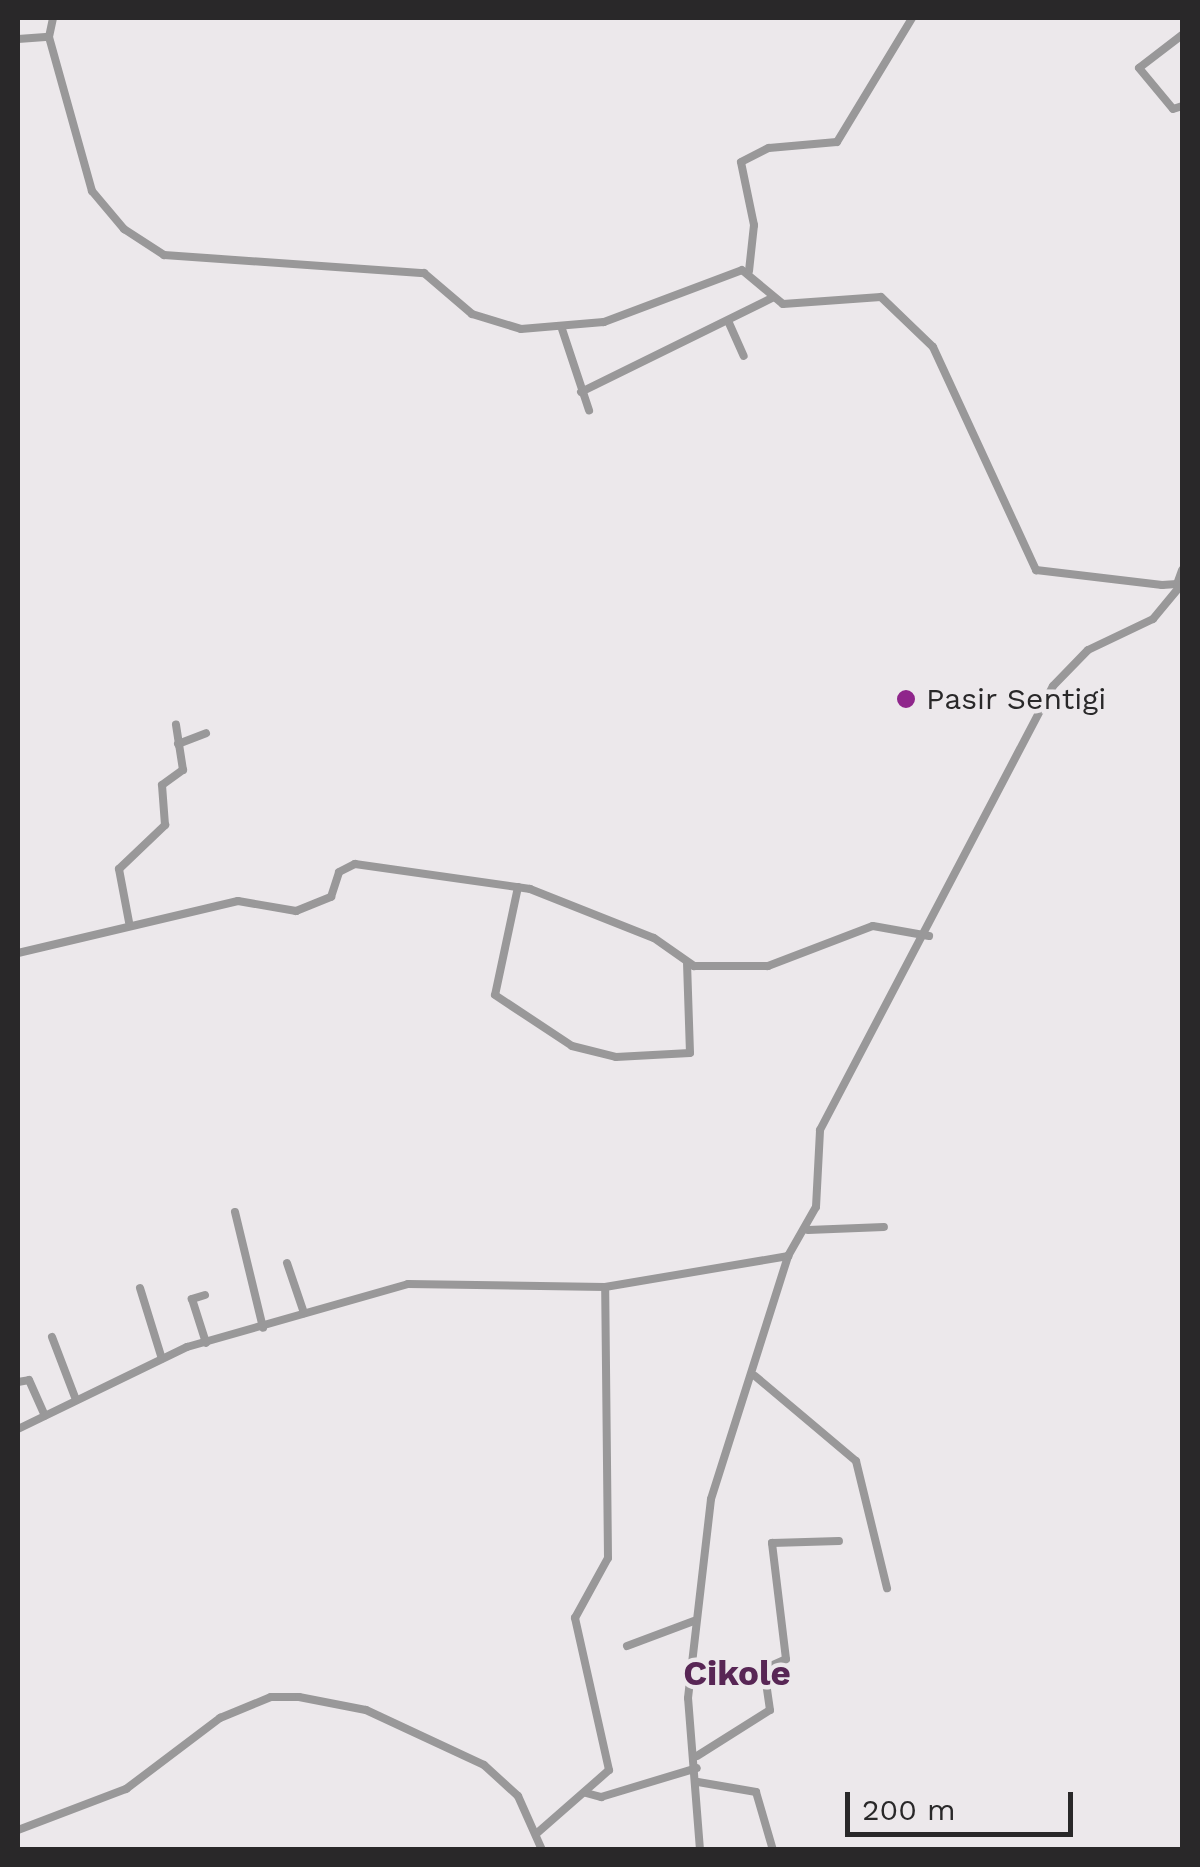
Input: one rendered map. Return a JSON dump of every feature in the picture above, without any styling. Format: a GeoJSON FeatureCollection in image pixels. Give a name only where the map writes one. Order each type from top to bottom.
{"type":"FeatureCollection","features":[{"type":"Feature","properties":{"kind":"street"},"geometry":{"type":"LineString","coordinates":[[53,18],[49,37],[92,191],[155,251],[424,273],[472,314],[521,329],[604,322],[749,271]]}},
{"type":"Feature","properties":{"kind":"street"},"geometry":{"type":"LineString","coordinates":[[912,18],[838,142],[769,148],[741,162],[754,224],[749,271],[772,298],[805,307],[872,295],[908,315],[933,348],[1036,570],[1180,584]]}},
{"type":"Feature","properties":{"kind":"street"},"geometry":{"type":"LineString","coordinates":[[1182,34],[1140,68],[1172,109],[1182,106]]}},
{"type":"Feature","properties":{"kind":"street"},"geometry":{"type":"LineString","coordinates":[[18,40],[49,37]]}},
{"type":"Feature","properties":{"kind":"street"},"geometry":{"type":"LineString","coordinates":[[581,392],[730,323],[772,298]]}},
{"type":"Feature","properties":{"kind":"street"},"geometry":{"type":"LineString","coordinates":[[730,323],[744,356]]}},
{"type":"Feature","properties":{"kind":"street"},"geometry":{"type":"LineString","coordinates":[[561,326],[589,410]]}},
{"type":"Feature","properties":{"kind":"street"},"geometry":{"type":"LineString","coordinates":[[700,1850],[696,1756],[688,1698],[711,1499],[755,1376],[788,1256],[808,1230],[820,1130],[929,936],[1053,686],[1088,650],[1152,619],[1180,584],[1182,570]]}},
{"type":"Feature","properties":{"kind":"street"},"geometry":{"type":"LineString","coordinates":[[129,922],[120,869],[162,832],[162,785],[184,770],[176,725]]}},
{"type":"Feature","properties":{"kind":"street"},"geometry":{"type":"LineString","coordinates":[[178,744],[206,733]]}},
{"type":"Feature","properties":{"kind":"street"},"geometry":{"type":"LineString","coordinates":[[18,953],[129,922],[238,901],[296,910],[331,897],[339,872],[355,864],[518,887],[654,938],[688,964],[768,966],[873,926],[929,936]]}},
{"type":"Feature","properties":{"kind":"street"},"geometry":{"type":"LineString","coordinates":[[518,887],[495,996],[572,1046],[616,1057],[690,1052],[688,964]]}},
{"type":"Feature","properties":{"kind":"street"},"geometry":{"type":"LineString","coordinates":[[236,1212],[263,1328]]}},
{"type":"Feature","properties":{"kind":"street"},"geometry":{"type":"LineString","coordinates":[[808,1230],[884,1227]]}},
{"type":"Feature","properties":{"kind":"street"},"geometry":{"type":"LineString","coordinates":[[18,1429],[162,1359],[206,1343],[426,1282],[605,1287],[788,1256]]}},
{"type":"Feature","properties":{"kind":"street"},"geometry":{"type":"LineString","coordinates":[[287,1264],[304,1313]]}},
{"type":"Feature","properties":{"kind":"street"},"geometry":{"type":"LineString","coordinates":[[536,1834],[609,1770],[574,1618],[608,1558],[605,1287]]}},
{"type":"Feature","properties":{"kind":"street"},"geometry":{"type":"LineString","coordinates":[[140,1288],[162,1359]]}},
{"type":"Feature","properties":{"kind":"street"},"geometry":{"type":"LineString","coordinates":[[206,1295],[192,1299],[206,1343]]}},
{"type":"Feature","properties":{"kind":"street"},"geometry":{"type":"LineString","coordinates":[[52,1337],[76,1400]]}},
{"type":"Feature","properties":{"kind":"street"},"geometry":{"type":"LineString","coordinates":[[755,1376],[856,1461],[887,1588]]}},
{"type":"Feature","properties":{"kind":"street"},"geometry":{"type":"LineString","coordinates":[[18,1382],[29,1380],[45,1416]]}},
{"type":"Feature","properties":{"kind":"street"},"geometry":{"type":"LineString","coordinates":[[696,1756],[770,1710],[764,1669],[786,1660],[772,1543],[838,1540]]}},
{"type":"Feature","properties":{"kind":"street"},"geometry":{"type":"LineString","coordinates":[[627,1646],[694,1622]]}},
{"type":"Feature","properties":{"kind":"street"},"geometry":{"type":"LineString","coordinates":[[18,1830],[126,1789],[232,1713],[299,1696],[366,1710],[484,1765],[510,1785],[542,1850]]}},
{"type":"Feature","properties":{"kind":"street"},"geometry":{"type":"LineString","coordinates":[[586,1793],[602,1798],[696,1768]]}},
{"type":"Feature","properties":{"kind":"street"},"geometry":{"type":"LineString","coordinates":[[698,1782],[756,1792],[774,1850]]}},
{"type":"Feature","properties":{"kind":"place","name":"Pasir Sentigi"},"geometry":{"type":"Point","coordinates":[906,699]}},
{"type":"Feature","properties":{"kind":"district","name":"Cikole"},"geometry":{"type":"Point","coordinates":[737,1673]}}]}
